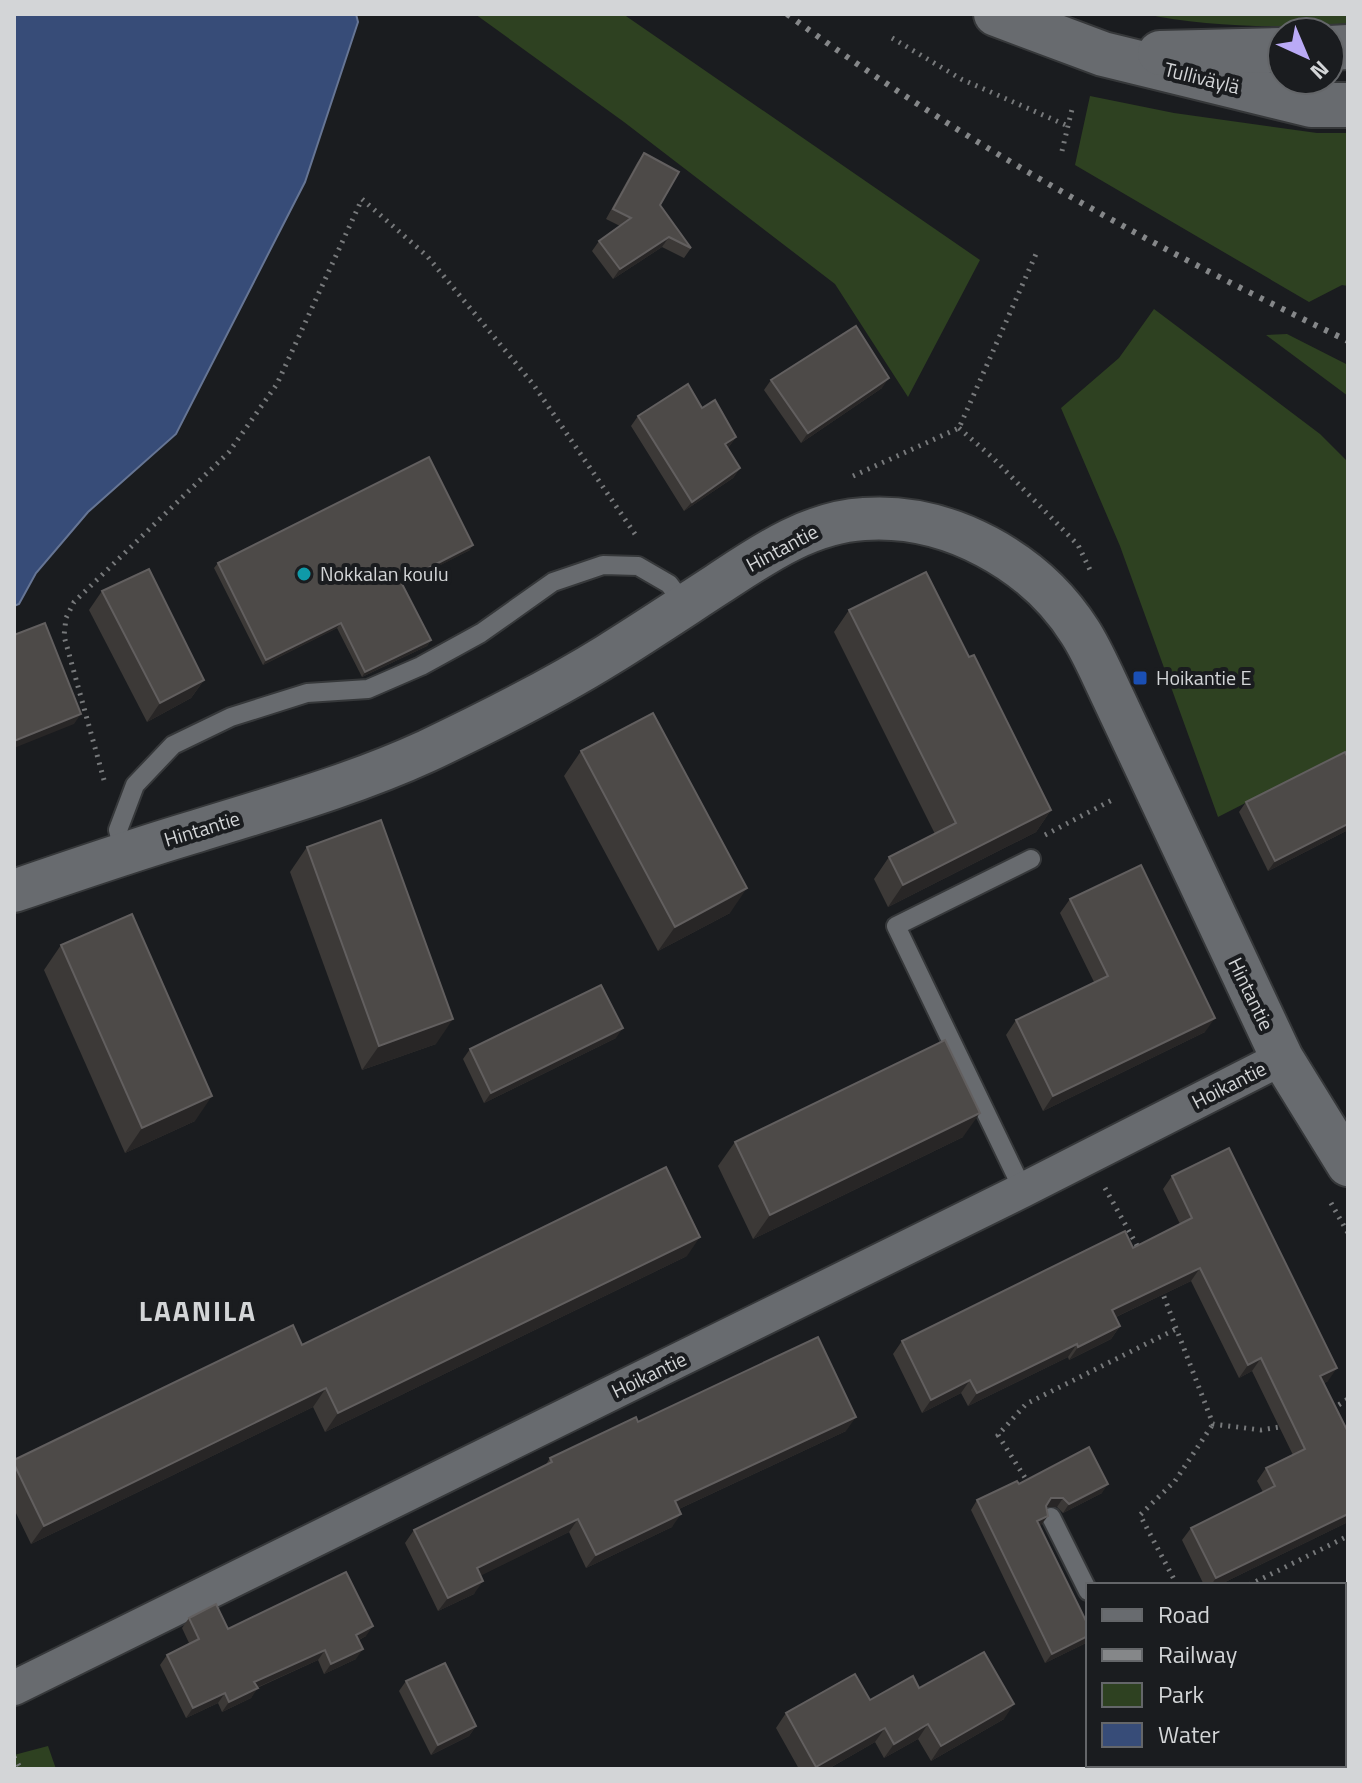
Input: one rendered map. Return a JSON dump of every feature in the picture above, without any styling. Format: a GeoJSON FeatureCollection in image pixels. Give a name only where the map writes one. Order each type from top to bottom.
{"type":"FeatureCollection","features":[{"type":"Feature","properties":{"kind":"main road","name":"Tulliväylä"},"geometry":{"type":"LineString","coordinates":[[996,14],[1103,54],[1311,105],[1348,105]]}},
{"type":"Feature","properties":{"kind":"main road","name":"Tulliväylä"},"geometry":{"type":"LineString","coordinates":[[1103,54],[1266,50]]}},
{"type":"Feature","properties":{"kind":"street","name":"Hintantie"},"geometry":{"type":"LineString","coordinates":[[14,891],[121,841],[315,795],[424,752],[525,703],[606,657],[677,595],[822,526],[864,519],[910,521],[957,532],[997,552],[1028,573],[1056,601],[1079,631],[1282,1058],[1348,1165]]}},
{"type":"Feature","properties":{"kind":"street","name":"Hoikantie"},"geometry":{"type":"LineString","coordinates":[[14,1688],[1023,1190],[1282,1058]]}},
{"type":"Feature","properties":{"kind":"lane"},"geometry":{"type":"LineString","coordinates":[[121,841],[135,785],[173,745],[231,717],[307,693],[368,689],[421,666],[481,633],[553,582],[603,565],[638,566],[677,595]]}},
{"type":"Feature","properties":{"kind":"lane"},"geometry":{"type":"LineString","coordinates":[[1023,1190],[896,926],[1031,859]]}},
{"type":"Feature","properties":{"kind":"lane"},"geometry":{"type":"LineString","coordinates":[[1051,1517],[1086,1587]]}},
{"type":"Feature","properties":{"kind":"path"},"geometry":{"type":"LineString","coordinates":[[892,38],[961,79],[1068,126]]}},
{"type":"Feature","properties":{"kind":"path"},"geometry":{"type":"LineString","coordinates":[[1062,151],[1073,105]]}},
{"type":"Feature","properties":{"kind":"path"},"geometry":{"type":"LineString","coordinates":[[121,841],[64,636],[66,618],[74,602],[229,452],[277,384],[362,199],[427,256],[533,384],[677,595]]}},
{"type":"Feature","properties":{"kind":"path"},"geometry":{"type":"LineString","coordinates":[[846,479],[959,428],[1036,254]]}},
{"type":"Feature","properties":{"kind":"path"},"geometry":{"type":"LineString","coordinates":[[1031,859],[1040,838],[1119,797]]}},
{"type":"Feature","properties":{"kind":"path"},"geometry":{"type":"LineString","coordinates":[[1088,1157],[1140,1250]]}},
{"type":"Feature","properties":{"kind":"path"},"geometry":{"type":"LineString","coordinates":[[1160,1287],[1213,1424]]}},
{"type":"Feature","properties":{"kind":"path"},"geometry":{"type":"LineString","coordinates":[[1051,1517],[998,1435],[1026,1404],[1176,1329]]}},
{"type":"Feature","properties":{"kind":"path"},"geometry":{"type":"LineString","coordinates":[[1324,1414],[1348,1399]]}},
{"type":"Feature","properties":{"kind":"path"},"geometry":{"type":"LineString","coordinates":[[1213,1424],[1261,1430],[1300,1423]]}},
{"type":"Feature","properties":{"kind":"path"},"geometry":{"type":"LineString","coordinates":[[1176,1583],[1140,1515],[1175,1481],[1213,1424]]}},
{"type":"Feature","properties":{"kind":"path"},"geometry":{"type":"LineString","coordinates":[[1253,1583],[1348,1536]]}},
{"type":"Feature","properties":{"kind":"path"},"geometry":{"type":"LineString","coordinates":[[14,1757],[21,1769]]}},
{"type":"Feature","properties":{"kind":"shaded area"},"geometry":{"type":"Polygon","coordinates":[[[1348,1656],[1348,1769],[1169,1769],[1346,1767],[1348,1656]]]}},
{"type":"Feature","properties":{"kind":"green space"},"geometry":{"type":"Polygon","coordinates":[[[475,14],[623,14],[980,260],[908,397],[835,284],[624,122],[475,14]]]}},
{"type":"Feature","properties":{"kind":"green space"},"geometry":{"type":"Polygon","coordinates":[[[1145,14],[1348,14],[1348,23],[1346,16],[1266,16],[1266,26],[1145,14]]]}},
{"type":"Feature","properties":{"kind":"green space"},"geometry":{"type":"Polygon","coordinates":[[[1090,96],[1174,113],[1317,133],[1348,133],[1348,286],[1342,285],[1309,302],[1075,165],[1090,96]]]}},
{"type":"Feature","properties":{"kind":"green space"},"geometry":{"type":"Polygon","coordinates":[[[1154,309],[1320,434],[1348,462],[1348,751],[1218,817],[1120,546],[1061,408],[1119,358],[1154,309]]]}},
{"type":"Feature","properties":{"kind":"green space"},"geometry":{"type":"Polygon","coordinates":[[[1287,334],[1348,365],[1348,396],[1266,335],[1287,334]]]}},
{"type":"Feature","properties":{"kind":"green space"},"geometry":{"type":"Polygon","coordinates":[[[48,1746],[56,1769],[14,1769],[14,1755],[48,1746]]]}},
{"type":"Feature","properties":{"kind":"water"},"geometry":{"type":"Polygon","coordinates":[[[14,14],[356,14],[358,22],[305,182],[176,434],[88,512],[36,573],[19,604],[14,606],[14,14]]]}},
{"type":"Feature","properties":{"kind":"building"},"geometry":{"type":"Polygon","coordinates":[[[644,153],[679,172],[660,205],[691,248],[669,237],[620,269],[599,241],[631,218],[613,209],[644,153]]]}},
{"type":"Feature","properties":{"kind":"building"},"geometry":{"type":"Polygon","coordinates":[[[856,326],[889,378],[808,433],[771,380],[856,326]]]}},
{"type":"Feature","properties":{"kind":"building"},"geometry":{"type":"Polygon","coordinates":[[[688,384],[702,408],[715,400],[736,437],[725,444],[740,468],[692,502],[638,416],[688,384]]]}},
{"type":"Feature","properties":{"kind":"building","name":"Nokkalan koulu"},"geometry":{"type":"Polygon","coordinates":[[[429,457],[473,545],[401,582],[431,640],[365,672],[341,623],[266,660],[218,563],[429,457]]]}},
{"type":"Feature","properties":{"kind":"building"},"geometry":{"type":"Polygon","coordinates":[[[149,569],[204,680],[160,703],[102,591],[149,569]]]}},
{"type":"Feature","properties":{"kind":"building"},"geometry":{"type":"Polygon","coordinates":[[[926,572],[969,657],[974,655],[1051,810],[903,885],[889,857],[956,823],[849,610],[926,572]]]}},
{"type":"Feature","properties":{"kind":"building"},"geometry":{"type":"Polygon","coordinates":[[[45,623],[81,714],[14,741],[14,635],[45,623]]]}},
{"type":"Feature","properties":{"kind":"building"},"geometry":{"type":"Polygon","coordinates":[[[653,713],[747,888],[675,927],[581,751],[653,713]]]}},
{"type":"Feature","properties":{"kind":"building"},"geometry":{"type":"Polygon","coordinates":[[[1345,752],[1348,758],[1348,824],[1275,861],[1246,802],[1345,752]]]}},
{"type":"Feature","properties":{"kind":"building"},"geometry":{"type":"Polygon","coordinates":[[[381,820],[453,1019],[379,1046],[307,847],[381,820]]]}},
{"type":"Feature","properties":{"kind":"building"},"geometry":{"type":"Polygon","coordinates":[[[1141,865],[1215,1018],[1053,1096],[1016,1020],[1108,976],[1070,899],[1141,865]]]}},
{"type":"Feature","properties":{"kind":"building"},"geometry":{"type":"Polygon","coordinates":[[[132,914],[212,1096],[142,1128],[61,945],[132,914]]]}},
{"type":"Feature","properties":{"kind":"building"},"geometry":{"type":"Polygon","coordinates":[[[601,985],[623,1028],[491,1093],[470,1049],[601,985]]]}},
{"type":"Feature","properties":{"kind":"building"},"geometry":{"type":"Polygon","coordinates":[[[945,1040],[980,1113],[770,1215],[735,1142],[945,1040]]]}},
{"type":"Feature","properties":{"kind":"building"},"geometry":{"type":"Polygon","coordinates":[[[1229,1148],[1337,1368],[1320,1376],[1348,1432],[1348,1514],[1216,1578],[1191,1528],[1275,1486],[1266,1468],[1305,1449],[1261,1358],[1248,1365],[1200,1268],[1112,1310],[1120,1326],[977,1393],[970,1380],[931,1400],[902,1341],[1125,1231],[1133,1248],[1192,1218],[1172,1176],[1229,1148]]]}},
{"type":"Feature","properties":{"kind":"building"},"geometry":{"type":"Polygon","coordinates":[[[666,1167],[700,1237],[338,1413],[326,1388],[44,1526],[14,1460],[293,1325],[302,1345],[666,1167]]]}},
{"type":"Feature","properties":{"kind":"building"},"geometry":{"type":"Polygon","coordinates":[[[818,1337],[856,1417],[675,1501],[681,1514],[596,1555],[578,1519],[477,1568],[483,1581],[448,1598],[414,1530],[552,1462],[550,1458],[636,1417],[638,1422],[818,1337]]]}},
{"type":"Feature","properties":{"kind":"building"},"geometry":{"type":"Polygon","coordinates":[[[1089,1447],[1108,1484],[1069,1504],[1063,1498],[1051,1498],[1046,1506],[1048,1516],[1037,1521],[1086,1621],[1086,1637],[1052,1654],[977,1500],[1017,1481],[1019,1484],[1089,1447]]]}},
{"type":"Feature","properties":{"kind":"building"},"geometry":{"type":"Polygon","coordinates":[[[346,1572],[373,1626],[356,1635],[363,1649],[331,1664],[325,1650],[254,1682],[258,1688],[229,1702],[225,1693],[193,1708],[167,1655],[199,1639],[189,1618],[216,1604],[228,1629],[346,1572]]]}},
{"type":"Feature","properties":{"kind":"building"},"geometry":{"type":"Polygon","coordinates":[[[984,1652],[1014,1704],[941,1746],[928,1724],[894,1744],[885,1728],[816,1767],[786,1713],[855,1674],[870,1700],[913,1676],[919,1688],[984,1652]]]}},
{"type":"Feature","properties":{"kind":"building"},"geometry":{"type":"Polygon","coordinates":[[[445,1663],[476,1726],[438,1745],[406,1681],[445,1663]]]}},
{"type":"Feature","properties":{"kind":"railway"},"geometry":{"type":"LineString","coordinates":[[787,14],[921,106],[1060,191],[1348,341]]}},
{"type":"Feature","properties":{"kind":"place","name":"Nokkalan koulu"},"geometry":{"type":"Point","coordinates":[304,574]}},
{"type":"Feature","properties":{"kind":"place","name":"Hoikantie E"},"geometry":{"type":"Point","coordinates":[1140,678]}},
{"type":"Feature","properties":{"kind":"district","name":"LAANILA"},"geometry":{"type":"Point","coordinates":[198,1311]}}]}
